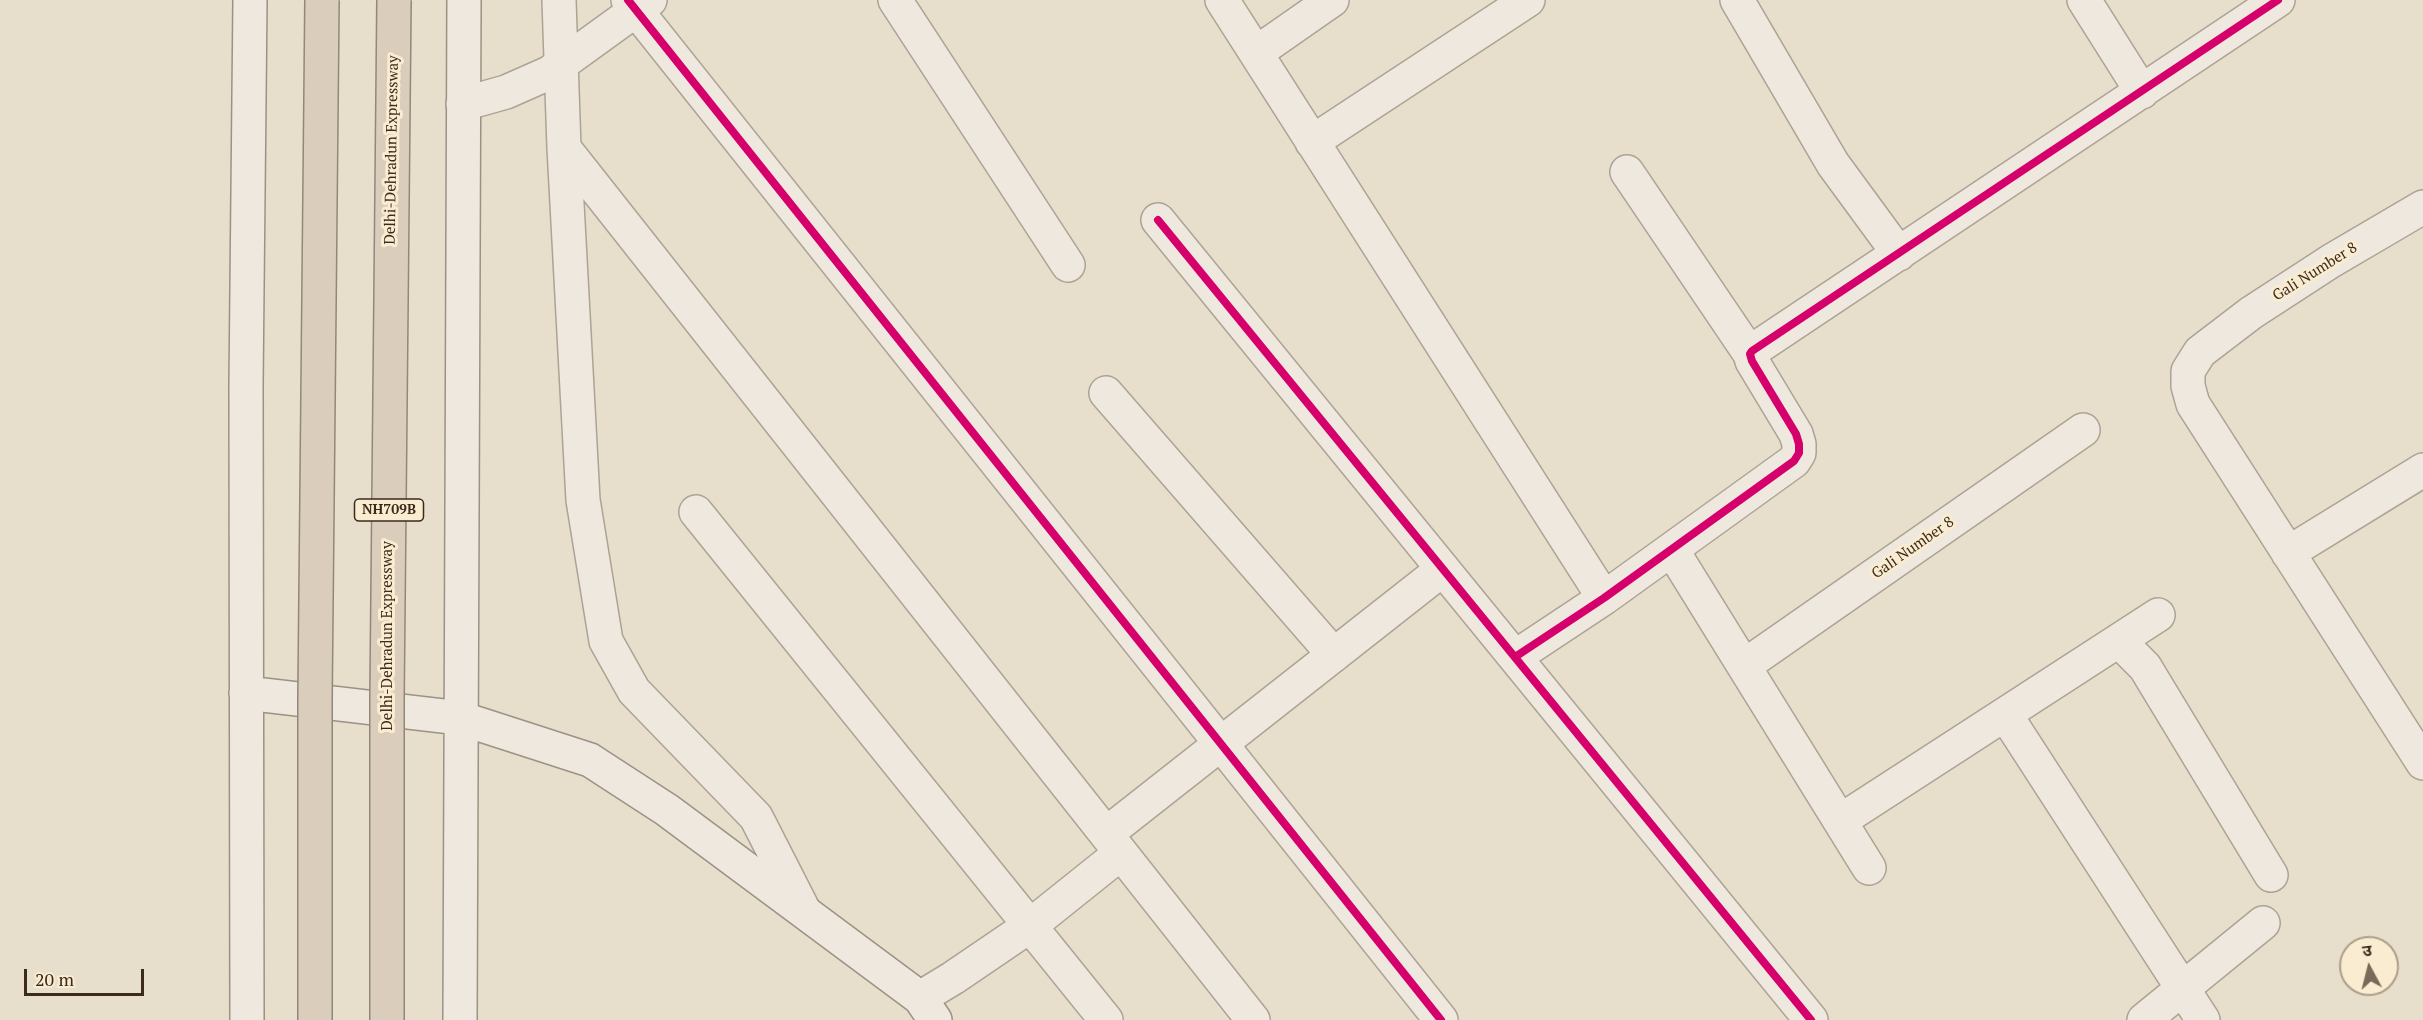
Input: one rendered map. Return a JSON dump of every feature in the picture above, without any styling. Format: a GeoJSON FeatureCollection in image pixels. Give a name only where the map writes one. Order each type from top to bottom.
{"type":"FeatureCollection","features":[{"type":"Feature","properties":{"kind":"highway"},"geometry":{"type":"LineString","coordinates":[[315,1020],[315,698],[322,0]]}},
{"type":"Feature","properties":{"kind":"highway","name":"Delhi-Dehradun Expressway"},"geometry":{"type":"LineString","coordinates":[[387,1020],[387,698],[393,0]]}},
{"type":"Feature","properties":{"kind":"street"},"geometry":{"type":"LineString","coordinates":[[247,1020],[246,373],[250,0]]}},
{"type":"Feature","properties":{"kind":"street"},"geometry":{"type":"LineString","coordinates":[[460,1020],[464,0]]}},
{"type":"Feature","properties":{"kind":"street"},"geometry":{"type":"LineString","coordinates":[[559,0],[554,70],[564,148],[583,500],[606,640],[634,691],[756,817],[804,911]]}},
{"type":"Feature","properties":{"kind":"street"},"geometry":{"type":"LineString","coordinates":[[895,0],[1068,265]]}},
{"type":"Feature","properties":{"kind":"street"},"geometry":{"type":"LineString","coordinates":[[1222,0],[1604,598]]}},
{"type":"Feature","properties":{"kind":"street"},"geometry":{"type":"LineString","coordinates":[[1256,53],[1332,0]]}},
{"type":"Feature","properties":{"kind":"street"},"geometry":{"type":"LineString","coordinates":[[1312,142],[1528,0]]}},
{"type":"Feature","properties":{"kind":"street"},"geometry":{"type":"LineString","coordinates":[[1737,0],[1833,164],[1899,255]]}},
{"type":"Feature","properties":{"kind":"street"},"geometry":{"type":"LineString","coordinates":[[2084,0],[2142,92]]}},
{"type":"Feature","properties":{"kind":"street"},"geometry":{"type":"LineString","coordinates":[[1749,354],[2278,0]]}},
{"type":"Feature","properties":{"kind":"street"},"geometry":{"type":"LineString","coordinates":[[463,104],[506,93],[554,70],[638,4],[1220,744],[1441,1020]]}},
{"type":"Feature","properties":{"kind":"street"},"geometry":{"type":"LineString","coordinates":[[564,148],[1253,1020]]}},
{"type":"Feature","properties":{"kind":"street"},"geometry":{"type":"LineString","coordinates":[[1515,657],[1672,550],[1794,461],[1799,453],[1800,444],[1796,434],[1749,354],[1627,172]]}},
{"type":"Feature","properties":{"kind":"street","name":"Gali Number 8"},"geometry":{"type":"LineString","coordinates":[[2288,553],[2193,404],[2188,386],[2188,371],[2200,352],[2251,313],[2331,261],[2423,207]]}},
{"type":"Feature","properties":{"kind":"street"},"geometry":{"type":"LineString","coordinates":[[1158,220],[1811,1020]]}},
{"type":"Feature","properties":{"kind":"street"},"geometry":{"type":"LineString","coordinates":[[1106,393],[1334,655]]}},
{"type":"Feature","properties":{"kind":"street","name":"Gali Number 8"},"geometry":{"type":"LineString","coordinates":[[1744,666],[2083,430]]}},
{"type":"Feature","properties":{"kind":"street"},"geometry":{"type":"LineString","coordinates":[[2423,470],[2288,553],[2423,762]]}},
{"type":"Feature","properties":{"kind":"street"},"geometry":{"type":"LineString","coordinates":[[696,512],[1106,1020]]}},
{"type":"Feature","properties":{"kind":"street"},"geometry":{"type":"LineString","coordinates":[[1672,550],[1869,868]]}},
{"type":"Feature","properties":{"kind":"street"},"geometry":{"type":"LineString","coordinates":[[246,693],[460,718],[590,759],[667,810],[804,911],[927,1009],[1031,925],[1114,843],[1220,744],[1443,569]]}},
{"type":"Feature","properties":{"kind":"street"},"geometry":{"type":"LineString","coordinates":[[1840,821],[2158,615]]}},
{"type":"Feature","properties":{"kind":"street"},"geometry":{"type":"LineString","coordinates":[[2119,641],[2145,667],[2271,875]]}},
{"type":"Feature","properties":{"kind":"street"},"geometry":{"type":"LineString","coordinates":[[2005,714],[2203,1020]]}},
{"type":"Feature","properties":{"kind":"street"},"geometry":{"type":"LineString","coordinates":[[2144,1020],[2263,923]]}},
{"type":"Feature","properties":{"kind":"cycle path"},"geometry":{"type":"LineString","coordinates":[[628,0],[1441,1020]]}},
{"type":"Feature","properties":{"kind":"cycle path"},"geometry":{"type":"LineString","coordinates":[[1515,657],[1604,598],[1794,461],[1799,453],[1796,434],[1752,361],[1750,354],[1752,351],[2278,0]]}},
{"type":"Feature","properties":{"kind":"cycle path"},"geometry":{"type":"LineString","coordinates":[[1158,220],[1811,1020]]}}]}
